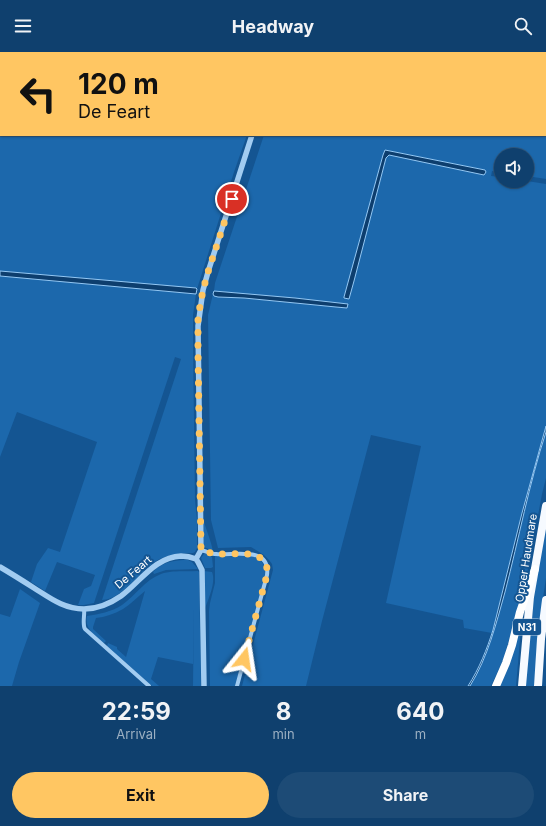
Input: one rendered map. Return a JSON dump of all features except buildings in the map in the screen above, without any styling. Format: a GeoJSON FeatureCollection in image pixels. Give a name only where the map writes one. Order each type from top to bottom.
{"type":"FeatureCollection","features":[{"type":"Feature","properties":{"kind":"highway","name":"Opper Haudmare"},"geometry":{"type":"LineString","coordinates":[[522,686],[530,597],[546,506]]}},
{"type":"Feature","properties":{"kind":"highway","name":"N31"},"geometry":{"type":"LineString","coordinates":[[496,686],[510,651],[520,612],[535,569]]}},
{"type":"Feature","properties":{"kind":"highway","name":"N31"},"geometry":{"type":"LineString","coordinates":[[538,686],[541,639],[546,600]]}},
{"type":"Feature","properties":{"kind":"street"},"geometry":{"type":"LineString","coordinates":[[204,686],[202,570],[196,559],[201,550],[198,317],[208,272],[252,136]]}},
{"type":"Feature","properties":{"kind":"street"},"geometry":{"type":"LineString","coordinates":[[201,550],[217,554],[254,554],[262,558],[266,565],[267,575],[237,686]]}},
{"type":"Feature","properties":{"kind":"street","name":"De Feart"},"geometry":{"type":"LineString","coordinates":[[0,568],[55,601],[68,607],[84,609],[99,606],[115,600],[156,564],[166,559],[183,556],[196,559]]}},
{"type":"Feature","properties":{"kind":"street"},"geometry":{"type":"LineString","coordinates":[[84,609],[85,629],[149,686]]}},
{"type":"Feature","properties":{"kind":"shaded area"},"geometry":{"type":"Polygon","coordinates":[[[0,136],[247,136],[197,289],[0,271],[0,136]]]}},
{"type":"Feature","properties":{"kind":"shaded area"},"geometry":{"type":"Polygon","coordinates":[[[264,136],[546,136],[546,179],[534,177],[534,148],[494,148],[494,171],[492,171],[491,176],[494,176],[494,188],[534,188],[534,182],[546,184],[546,426],[522,513],[492,633],[464,628],[463,620],[386,603],[421,446],[371,435],[306,686],[242,686],[273,570],[272,564],[269,560],[251,547],[218,548],[211,520],[208,315],[213,294],[214,296],[218,297],[244,298],[346,308],[347,304],[214,291],[215,283],[264,136]],[[385,150],[347,299],[349,299],[386,158],[389,155],[484,175],[485,170],[385,150]]]}},
{"type":"Feature","properties":{"kind":"shaded area"},"geometry":{"type":"Polygon","coordinates":[[[385,150],[485,170],[486,172],[484,175],[389,155],[386,158],[349,299],[344,298],[383,155],[385,150]]]}},
{"type":"Feature","properties":{"kind":"shaded area"},"geometry":{"type":"Polygon","coordinates":[[[0,271],[197,289],[196,294],[0,276],[0,271]]]}},
{"type":"Feature","properties":{"kind":"shaded area"},"geometry":{"type":"Polygon","coordinates":[[[0,276],[196,294],[193,315],[193,343],[197,548],[193,553],[170,556],[155,562],[118,595],[110,599],[102,600],[181,359],[175,357],[94,603],[78,605],[84,589],[91,586],[95,575],[57,562],[45,591],[31,582],[37,564],[48,548],[60,552],[97,442],[17,412],[0,457],[0,276]]]}},
{"type":"Feature","properties":{"kind":"shaded area"},"geometry":{"type":"Polygon","coordinates":[[[214,291],[348,304],[347,308],[244,298],[218,297],[214,296],[214,291]]]}},
{"type":"Feature","properties":{"kind":"shaded area"},"geometry":{"type":"Polygon","coordinates":[[[546,426],[546,432],[534,471],[495,628],[482,664],[470,686],[468,686],[476,673],[493,630],[522,513],[546,426]]]}},
{"type":"Feature","properties":{"kind":"shaded area"},"geometry":{"type":"Polygon","coordinates":[[[546,432],[546,478],[526,579],[503,660],[491,686],[470,686],[482,664],[495,628],[534,471],[546,432]]]}},
{"type":"Feature","properties":{"kind":"shaded area"},"geometry":{"type":"Polygon","coordinates":[[[203,521],[210,540],[213,551],[204,547],[203,521]]]}},
{"type":"Feature","properties":{"kind":"shaded area"},"geometry":{"type":"Polygon","coordinates":[[[546,524],[546,578],[534,686],[525,686],[534,597],[546,524]]]}},
{"type":"Feature","properties":{"kind":"shaded area"},"geometry":{"type":"Polygon","coordinates":[[[204,554],[212,557],[213,567],[205,568],[201,558],[204,554]]]}},
{"type":"Feature","properties":{"kind":"shaded area"},"geometry":{"type":"Polygon","coordinates":[[[215,556],[243,556],[257,558],[263,563],[265,574],[235,686],[210,686],[209,611],[215,583],[215,556]]]}},
{"type":"Feature","properties":{"kind":"shaded area"},"geometry":{"type":"Polygon","coordinates":[[[188,560],[198,569],[166,570],[154,574],[153,572],[160,566],[169,562],[188,560]]]}},
{"type":"Feature","properties":{"kind":"shaded area"},"geometry":{"type":"Polygon","coordinates":[[[198,571],[201,686],[193,686],[194,605],[193,664],[158,657],[151,679],[159,686],[152,686],[107,646],[108,643],[117,647],[117,649],[126,657],[145,591],[123,609],[110,615],[96,618],[93,629],[106,641],[104,643],[91,632],[86,620],[87,616],[105,612],[122,605],[150,580],[161,574],[198,571]]]}},
{"type":"Feature","properties":{"kind":"shaded area"},"geometry":{"type":"Polygon","coordinates":[[[204,571],[212,572],[213,576],[212,590],[205,608],[204,571]]]}},
{"type":"Feature","properties":{"kind":"shaded area"},"geometry":{"type":"Polygon","coordinates":[[[20,589],[40,603],[12,686],[0,686],[0,614],[10,617],[20,589]]]}},
{"type":"Feature","properties":{"kind":"shaded area"},"geometry":{"type":"Polygon","coordinates":[[[522,617],[516,686],[498,686],[522,617]]]}},
{"type":"Feature","properties":{"kind":"route"},"geometry":{"type":"LineString","coordinates":[[232,199],[208,272],[198,317],[200,515],[201,550],[214,554],[254,554],[262,558],[266,565],[267,575],[244,659]]}}]}
